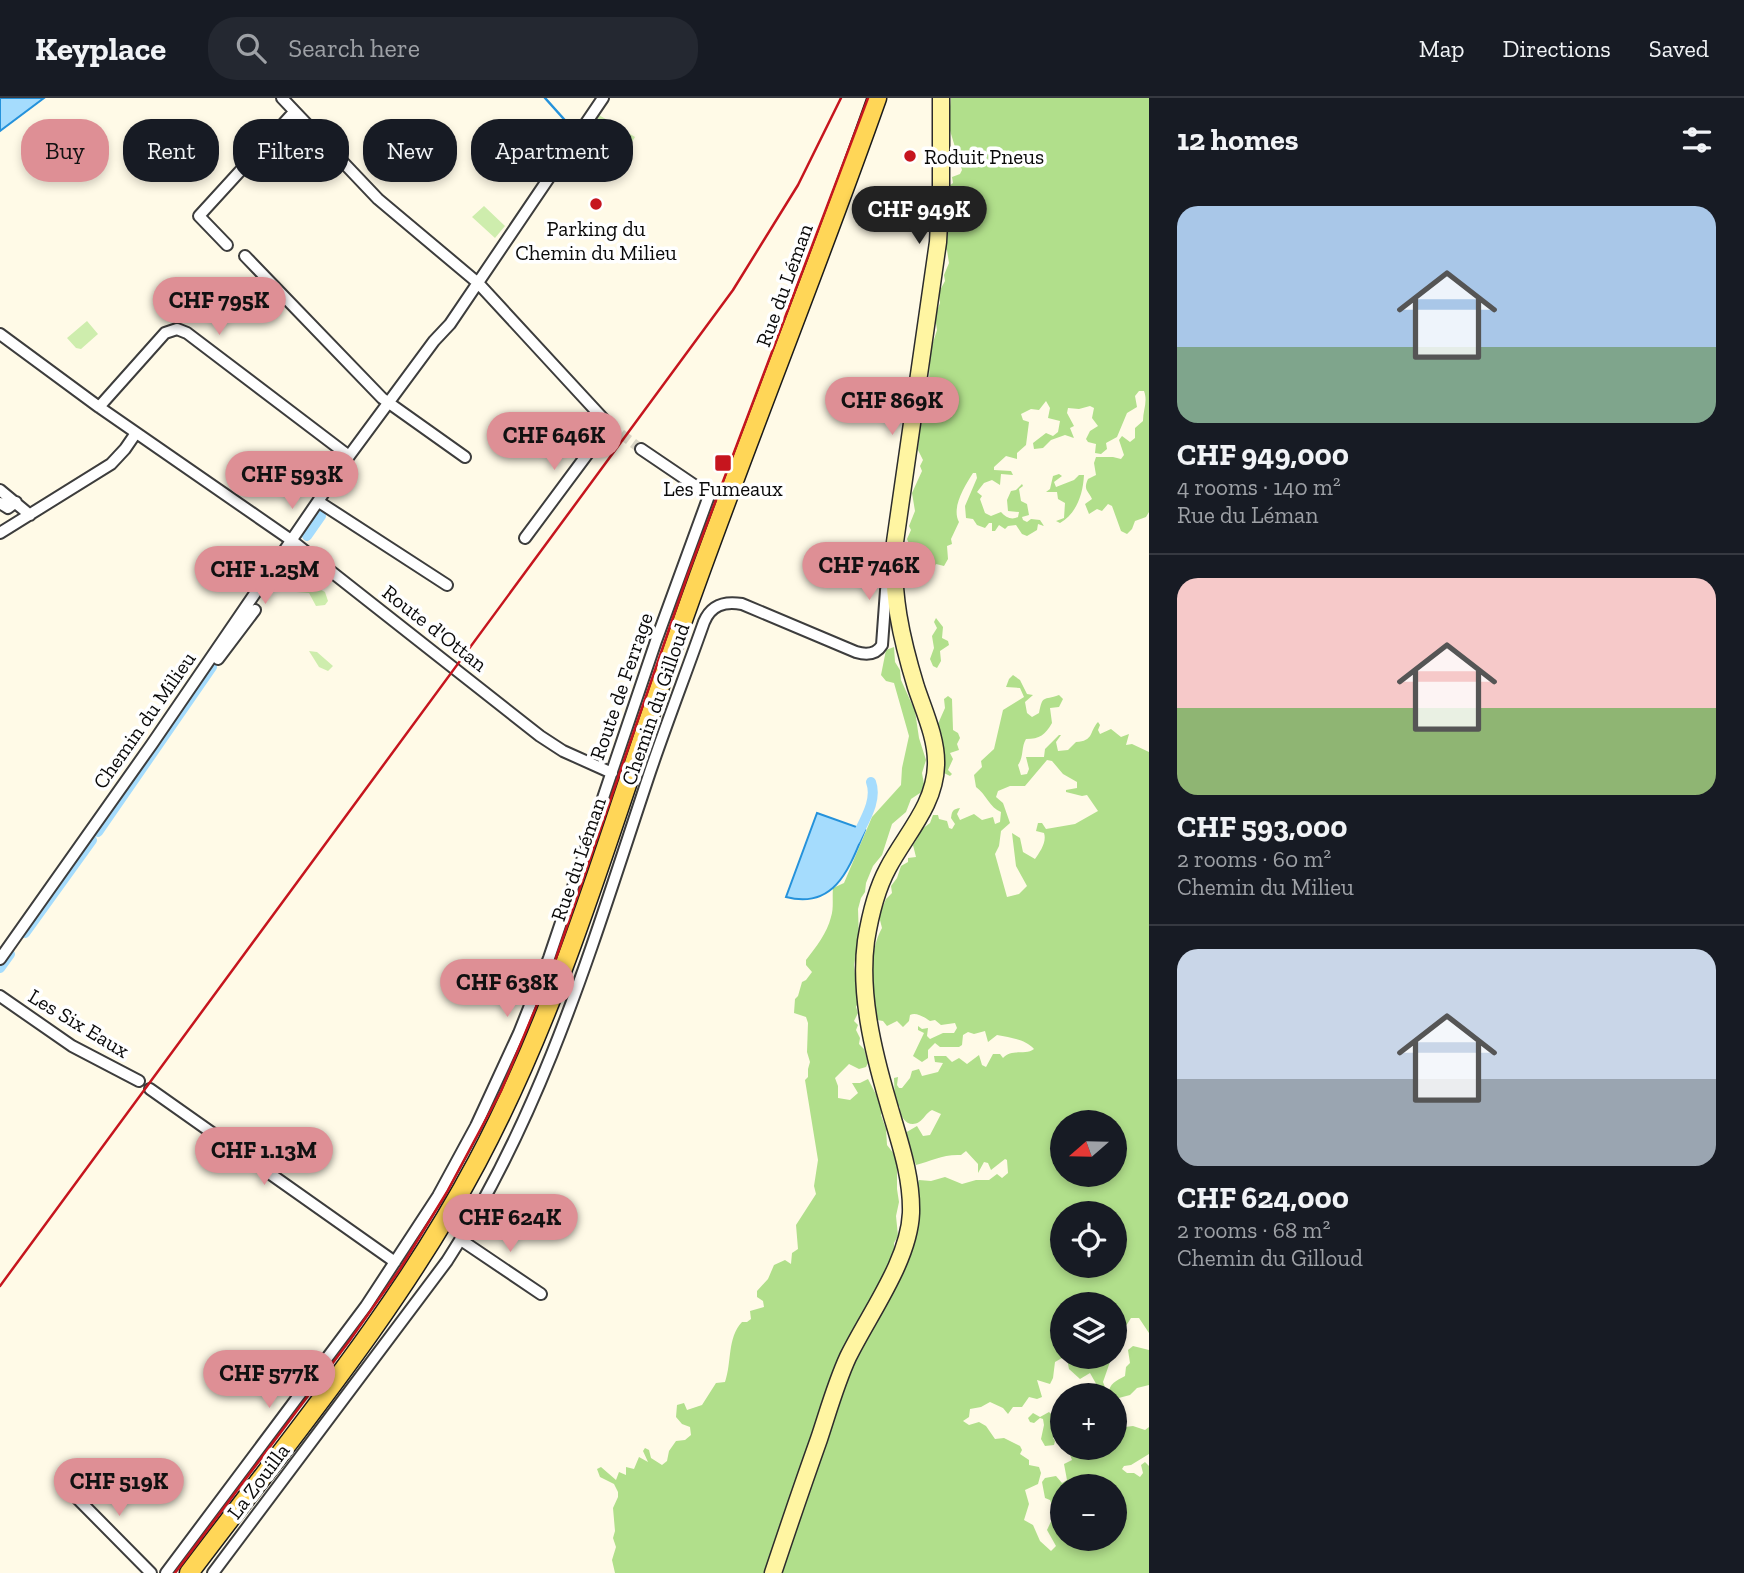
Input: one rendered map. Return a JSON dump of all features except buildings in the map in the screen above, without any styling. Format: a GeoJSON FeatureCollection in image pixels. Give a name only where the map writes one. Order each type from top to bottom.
{"type":"FeatureCollection","features":[{"type":"Feature","properties":{"kind":"main road","name":"Rue du Léman"},"geometry":{"type":"LineString","coordinates":[[189,1573],[358,1348],[438,1229],[493,1131],[558,985],[681,626],[877,98]]}},
{"type":"Feature","properties":{"kind":"main road","name":"Rue du Léman"},"geometry":{"type":"LineString","coordinates":[[778,369],[798,329],[889,98]]}},
{"type":"Feature","properties":{"kind":"street","name":"Chemin du Milieu"},"geometry":{"type":"LineString","coordinates":[[0,959],[152,744],[349,456],[434,341],[450,324],[603,98]]}},
{"type":"Feature","properties":{"kind":"street"},"geometry":{"type":"LineString","coordinates":[[773,1573],[848,1358],[904,1246],[911,1216],[904,1158],[877,1059],[865,970],[869,928],[880,885],[924,808],[936,771],[933,740],[899,626],[893,577],[895,542],[938,242],[941,187],[940,100]]}},
{"type":"Feature","properties":{"kind":"street"},"geometry":{"type":"LineString","coordinates":[[227,245],[199,216],[289,103],[379,199],[478,283],[609,425],[525,538]]}},
{"type":"Feature","properties":{"kind":"street"},"geometry":{"type":"LineString","coordinates":[[244,256],[389,402],[465,457]]}},
{"type":"Feature","properties":{"kind":"street"},"geometry":{"type":"LineString","coordinates":[[99,407],[165,333],[177,329],[187,333],[349,456]]}},
{"type":"Feature","properties":{"kind":"street","name":"Route d'Ottan"},"geometry":{"type":"LineString","coordinates":[[0,334],[99,407],[291,540],[540,736],[562,751],[612,773]]}},
{"type":"Feature","properties":{"kind":"street"},"geometry":{"type":"LineString","coordinates":[[0,533],[111,464],[136,433]]}},
{"type":"Feature","properties":{"kind":"street"},"geometry":{"type":"LineString","coordinates":[[641,449],[703,491],[728,498]]}},
{"type":"Feature","properties":{"kind":"street"},"geometry":{"type":"LineString","coordinates":[[0,490],[30,515]]}},
{"type":"Feature","properties":{"kind":"street","name":"Route de Ferrage"},"geometry":{"type":"LineString","coordinates":[[166,1573],[344,1336],[438,1196],[476,1126],[549,958],[656,641],[710,494]]}},
{"type":"Feature","properties":{"kind":"street"},"geometry":{"type":"LineString","coordinates":[[0,503],[8,508],[16,502]]}},
{"type":"Feature","properties":{"kind":"street"},"geometry":{"type":"LineString","coordinates":[[319,502],[447,585]]}},
{"type":"Feature","properties":{"kind":"street","name":"Chemin du Gilloud"},"geometry":{"type":"LineString","coordinates":[[460,1242],[517,1131],[574,999],[706,616],[713,608],[723,603],[742,604],[856,652],[872,653],[879,650],[883,642],[886,590],[893,577]]}},
{"type":"Feature","properties":{"kind":"street"},"geometry":{"type":"LineString","coordinates":[[218,659],[255,610]]}},
{"type":"Feature","properties":{"kind":"street","name":"Les Six Eaux"},"geometry":{"type":"LineString","coordinates":[[0,996],[72,1046],[139,1081]]}},
{"type":"Feature","properties":{"kind":"street"},"geometry":{"type":"LineString","coordinates":[[150,1089],[395,1262]]}},
{"type":"Feature","properties":{"kind":"street"},"geometry":{"type":"LineString","coordinates":[[438,1229],[541,1294]]}},
{"type":"Feature","properties":{"kind":"street","name":"La Zouilla"},"geometry":{"type":"LineString","coordinates":[[213,1573],[460,1242]]}},
{"type":"Feature","properties":{"kind":"street"},"geometry":{"type":"LineString","coordinates":[[65,1486],[151,1573]]}},
{"type":"Feature","properties":{"kind":"green space"},"geometry":{"type":"Polygon","coordinates":[[[951,98],[1149,98],[1149,512],[1146,517],[1135,521],[1127,534],[1121,531],[1112,506],[1108,504],[1102,511],[1097,509],[1089,514],[1085,504],[1092,499],[1086,486],[1088,479],[1096,475],[1096,457],[1121,459],[1124,455],[1119,440],[1122,436],[1130,442],[1135,438],[1135,428],[1143,421],[1144,391],[1139,391],[1135,396],[1137,407],[1127,413],[1117,437],[1106,443],[1107,449],[1101,454],[1095,453],[1096,444],[1086,439],[1090,431],[1098,426],[1092,418],[1094,408],[1090,406],[1068,408],[1067,413],[1074,426],[1070,428],[1074,438],[1065,435],[1051,440],[1043,448],[1034,449],[1033,443],[1046,433],[1053,436],[1058,432],[1060,421],[1048,418],[1050,408],[1046,401],[1039,410],[1031,409],[1021,414],[1023,420],[1029,422],[1026,445],[1017,453],[1017,459],[1006,456],[994,467],[994,470],[1011,471],[1013,475],[1001,474],[1000,485],[992,480],[984,483],[977,492],[982,496],[980,499],[985,513],[991,516],[1001,512],[1014,518],[1018,517],[1019,512],[1008,511],[1007,500],[1011,491],[1022,484],[1019,489],[1021,501],[1027,504],[1029,515],[1022,517],[1023,520],[1040,520],[1044,526],[1038,524],[1037,530],[1027,536],[1022,534],[1016,525],[1005,529],[999,525],[992,531],[992,523],[985,528],[977,525],[973,519],[966,518],[965,506],[977,478],[976,473],[973,473],[958,503],[959,522],[951,539],[952,544],[947,546],[948,559],[944,566],[936,564],[932,570],[923,570],[914,561],[908,563],[905,559],[910,546],[907,539],[911,530],[909,526],[915,511],[912,493],[922,471],[920,466],[923,460],[918,450],[919,433],[929,383],[930,352],[937,330],[935,316],[940,303],[939,292],[949,263],[947,250],[944,248],[948,187],[953,183],[952,177],[960,174],[962,170],[948,124],[951,98]]]}},
{"type":"Feature","properties":{"kind":"green space"},"geometry":{"type":"Polygon","coordinates":[[[484,206],[505,226],[495,238],[472,217],[484,206]]]}},
{"type":"Feature","properties":{"kind":"green space"},"geometry":{"type":"Polygon","coordinates":[[[87,321],[98,334],[81,349],[76,348],[67,338],[87,321]]]}},
{"type":"Feature","properties":{"kind":"green space"},"geometry":{"type":"Polygon","coordinates":[[[1084,475],[1078,503],[1060,523],[1056,521],[1064,518],[1065,503],[1058,499],[1057,492],[1046,492],[1050,489],[1053,476],[1062,476],[1054,482],[1056,487],[1084,475]]]}},
{"type":"Feature","properties":{"kind":"green space"},"geometry":{"type":"Polygon","coordinates":[[[296,571],[302,572],[310,584],[325,592],[328,601],[325,605],[316,606],[309,593],[296,592],[290,588],[287,578],[296,571]]]}},
{"type":"Feature","properties":{"kind":"green space"},"geometry":{"type":"Polygon","coordinates":[[[936,618],[943,627],[942,638],[948,641],[949,645],[940,651],[941,661],[937,668],[930,659],[934,648],[932,636],[937,628],[934,622],[936,618]]]}},
{"type":"Feature","properties":{"kind":"green space"},"geometry":{"type":"Polygon","coordinates":[[[894,647],[895,662],[915,711],[926,760],[922,773],[924,784],[923,791],[911,799],[906,812],[892,824],[882,855],[873,866],[861,898],[858,909],[859,939],[854,965],[856,983],[861,995],[854,1021],[858,1025],[856,1030],[860,1038],[859,1044],[864,1049],[868,1063],[866,1067],[859,1069],[849,1064],[835,1078],[838,1098],[850,1100],[858,1093],[852,1083],[868,1079],[883,1108],[881,1115],[886,1129],[887,1145],[894,1154],[897,1167],[898,1236],[894,1250],[905,1256],[914,1244],[916,1208],[920,1199],[916,1189],[919,1180],[931,1181],[945,1177],[962,1184],[989,1180],[997,1174],[1002,1178],[1008,1173],[1005,1159],[991,1170],[988,1163],[984,1162],[978,1173],[978,1164],[966,1151],[961,1155],[916,1165],[905,1133],[917,1126],[923,1136],[930,1135],[941,1114],[932,1110],[921,1121],[908,1123],[895,1103],[894,1078],[898,1077],[897,1085],[902,1088],[912,1071],[919,1069],[922,1076],[938,1072],[943,1063],[935,1062],[934,1056],[946,1056],[952,1062],[959,1058],[967,1064],[979,1055],[982,1065],[986,1067],[993,1054],[1000,1054],[1003,1058],[1010,1053],[1034,1049],[1022,1041],[997,1035],[988,1042],[985,1031],[974,1034],[968,1032],[963,1035],[962,1045],[959,1047],[940,1047],[935,1043],[928,1050],[928,1058],[922,1062],[913,1056],[924,1033],[918,1030],[918,1026],[922,1029],[928,1028],[927,1036],[930,1039],[943,1033],[954,1033],[957,1028],[955,1023],[941,1025],[935,1020],[930,1021],[915,1014],[910,1015],[909,1021],[903,1027],[897,1021],[887,1026],[883,1021],[877,1020],[872,985],[874,949],[882,928],[879,916],[886,899],[892,893],[891,886],[901,866],[908,862],[908,858],[916,857],[913,845],[918,832],[930,823],[933,815],[947,821],[952,829],[955,824],[951,818],[952,812],[960,808],[957,814],[960,820],[974,814],[982,820],[993,817],[995,824],[1000,822],[1001,812],[976,787],[974,775],[982,767],[981,761],[994,749],[1003,710],[1024,697],[1020,688],[1006,687],[1013,675],[1020,680],[1027,694],[1033,695],[1025,702],[1027,713],[1032,717],[1039,713],[1044,699],[1059,695],[1063,699],[1059,707],[1050,708],[1052,723],[1044,733],[1039,737],[1026,739],[1018,765],[1021,775],[1027,774],[1029,769],[1026,757],[1044,757],[1045,749],[1059,735],[1056,742],[1058,751],[1068,750],[1076,742],[1086,740],[1098,722],[1100,734],[1111,729],[1121,737],[1129,734],[1126,745],[1132,744],[1149,752],[1149,1333],[1139,1318],[1131,1318],[1127,1324],[1127,1292],[1050,1292],[1050,1369],[1054,1369],[1050,1384],[1037,1380],[1042,1397],[1029,1397],[1022,1407],[1013,1407],[1008,1414],[1003,1408],[990,1402],[970,1409],[969,1417],[963,1421],[969,1425],[979,1422],[986,1426],[995,1439],[1004,1438],[1020,1446],[1020,1454],[1029,1460],[1029,1465],[1039,1467],[1041,1473],[1038,1484],[1025,1490],[1029,1504],[1024,1520],[1033,1525],[1040,1541],[1050,1551],[1127,1551],[1127,1474],[1066,1474],[1064,1464],[1072,1460],[1127,1460],[1127,1427],[1145,1430],[1149,1427],[1149,1454],[1122,1469],[1140,1477],[1143,1473],[1141,1465],[1145,1462],[1149,1466],[1149,1573],[615,1573],[612,1560],[616,1547],[613,1538],[613,1508],[618,1492],[614,1484],[600,1477],[597,1469],[601,1467],[616,1480],[619,1472],[626,1475],[626,1467],[634,1469],[639,1457],[648,1462],[643,1451],[645,1448],[649,1450],[651,1458],[662,1465],[667,1461],[669,1451],[676,1441],[685,1440],[691,1435],[690,1427],[682,1424],[676,1417],[677,1405],[684,1403],[687,1410],[702,1405],[716,1383],[725,1382],[737,1328],[742,1322],[751,1319],[750,1311],[764,1307],[763,1301],[757,1297],[757,1291],[768,1279],[774,1265],[785,1260],[791,1264],[792,1253],[798,1249],[796,1225],[816,1194],[814,1186],[818,1160],[805,1080],[810,1062],[807,1052],[808,1023],[806,1017],[794,1013],[795,999],[802,982],[812,972],[806,965],[806,960],[821,940],[829,923],[833,888],[844,883],[872,817],[901,785],[909,736],[894,683],[886,681],[881,675],[886,650],[894,647]],[[1047,760],[1025,786],[1010,786],[998,791],[996,797],[1003,803],[1010,823],[1001,831],[995,854],[1007,897],[1019,894],[1027,886],[1016,866],[1012,833],[1020,838],[1023,852],[1035,859],[1045,840],[1044,833],[1036,831],[1038,823],[1042,823],[1046,829],[1075,824],[1098,811],[1087,795],[1066,792],[1077,788],[1077,782],[1063,774],[1052,761],[1047,760]]]}},
{"type":"Feature","properties":{"kind":"green space"},"geometry":{"type":"Polygon","coordinates":[[[309,651],[317,652],[333,666],[328,671],[319,667],[309,651]]]}},
{"type":"Feature","properties":{"kind":"green space"},"geometry":{"type":"Polygon","coordinates":[[[948,696],[952,699],[953,730],[960,738],[957,744],[959,750],[950,753],[953,759],[948,770],[952,774],[950,776],[944,773],[945,762],[937,726],[945,708],[944,699],[948,696]]]}},
{"type":"Feature","properties":{"kind":"green space"},"geometry":{"type":"Polygon","coordinates":[[[1133,1346],[1149,1350],[1149,1385],[1137,1388],[1127,1396],[1127,1383],[1113,1383],[1125,1376],[1130,1363],[1128,1350],[1133,1346]]]}},
{"type":"Feature","properties":{"kind":"green space"},"geometry":{"type":"Polygon","coordinates":[[[1069,1369],[1108,1369],[1103,1383],[1096,1383],[1090,1373],[1080,1379],[1069,1369]]]}},
{"type":"Feature","properties":{"kind":"green space"},"geometry":{"type":"Polygon","coordinates":[[[1033,1413],[1040,1417],[1050,1413],[1050,1445],[1045,1446],[1041,1439],[1043,1419],[1040,1418],[1034,1423],[1028,1418],[1033,1413]]]}},
{"type":"Feature","properties":{"kind":"green space"},"geometry":{"type":"Polygon","coordinates":[[[1050,1477],[1050,1500],[1045,1498],[1042,1482],[1050,1477]]]}},
{"type":"Feature","properties":{"kind":"water"},"geometry":{"type":"Polygon","coordinates":[[[0,98],[44,98],[0,131],[0,98]]]}},
{"type":"Feature","properties":{"kind":"water"},"geometry":{"type":"Polygon","coordinates":[[[817,813],[865,830],[847,870],[829,891],[817,897],[803,899],[786,897],[817,813]]]}},
{"type":"Feature","properties":{"kind":"waterway"},"geometry":{"type":"LineString","coordinates":[[545,98],[564,119]]}},
{"type":"Feature","properties":{"kind":"waterway"},"geometry":{"type":"LineString","coordinates":[[307,536],[321,516]]}},
{"type":"Feature","properties":{"kind":"waterway"},"geometry":{"type":"LineString","coordinates":[[285,564],[290,557]]}},
{"type":"Feature","properties":{"kind":"waterway"},"geometry":{"type":"LineString","coordinates":[[98,832],[212,667]]}},
{"type":"Feature","properties":{"kind":"waterway"},"geometry":{"type":"LineString","coordinates":[[855,840],[873,797],[871,782]]}},
{"type":"Feature","properties":{"kind":"waterway"},"geometry":{"type":"LineString","coordinates":[[25,933],[92,840]]}},
{"type":"Feature","properties":{"kind":"waterway"},"geometry":{"type":"LineString","coordinates":[[0,968],[10,954]]}},
{"type":"Feature","properties":{"kind":"tunnel"},"geometry":{"type":"LineString","coordinates":[[609,425],[641,449]]}},
{"type":"Feature","properties":{"kind":"railway"},"geometry":{"type":"LineString","coordinates":[[0,1286],[733,290],[798,185],[841,98]]}},
{"type":"Feature","properties":{"kind":"railway"},"geometry":{"type":"LineString","coordinates":[[175,1573],[400,1269],[447,1192],[501,1091],[554,964],[688,574],[868,98]]}},
{"type":"Feature","properties":{"kind":"place","name":"Roduit Pneus"},"geometry":{"type":"Point","coordinates":[910,156]}},
{"type":"Feature","properties":{"kind":"place","name":"Parking du Chemin du Milieu"},"geometry":{"type":"Point","coordinates":[596,204]}},
{"type":"Feature","properties":{"kind":"place","name":"Les Fumeaux"},"geometry":{"type":"Point","coordinates":[723,463]}}]}
